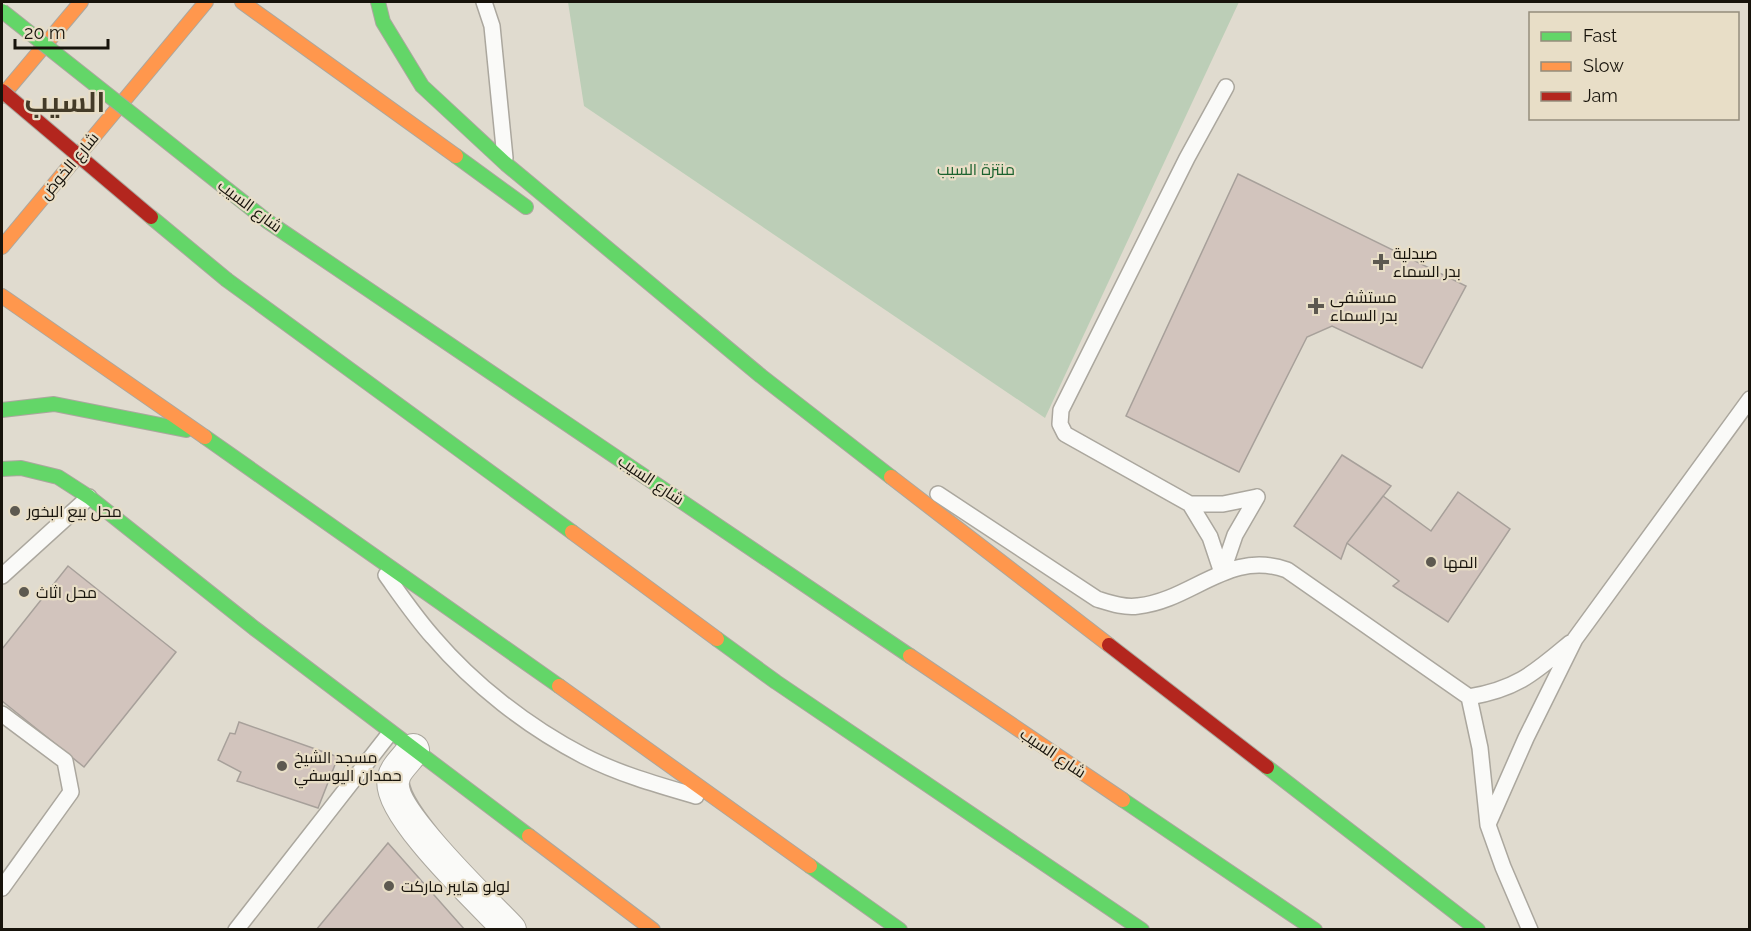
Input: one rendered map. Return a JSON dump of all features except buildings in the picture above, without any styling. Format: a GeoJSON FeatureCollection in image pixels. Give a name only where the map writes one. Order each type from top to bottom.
{"type":"FeatureCollection","features":[{"type":"Feature","properties":{"kind":"main road"},"geometry":{"type":"LineString","coordinates":[[2,96],[81,2]]}},
{"type":"Feature","properties":{"kind":"main road","name":"شارع الخوض"},"geometry":{"type":"LineString","coordinates":[[2,247],[206,2]]}},
{"type":"Feature","properties":{"kind":"main road"},"geometry":{"type":"LineString","coordinates":[[242,2],[537,215]]}},
{"type":"Feature","properties":{"kind":"main road"},"geometry":{"type":"LineString","coordinates":[[378,2],[383,22],[422,86],[506,164],[761,376],[1478,930]]}},
{"type":"Feature","properties":{"kind":"main road","name":"شارع السيب"},"geometry":{"type":"LineString","coordinates":[[2,11],[267,221],[1315,930]]}},
{"type":"Feature","properties":{"kind":"main road"},"geometry":{"type":"LineString","coordinates":[[2,91],[227,280],[776,682],[1142,930]]}},
{"type":"Feature","properties":{"kind":"main road"},"geometry":{"type":"LineString","coordinates":[[595,257],[761,376]]}},
{"type":"Feature","properties":{"kind":"main road"},"geometry":{"type":"LineString","coordinates":[[2,296],[366,549],[900,930]]}},
{"type":"Feature","properties":{"kind":"main road"},"geometry":{"type":"LineString","coordinates":[[2,410],[54,404],[198,433]]}},
{"type":"Feature","properties":{"kind":"main road"},"geometry":{"type":"LineString","coordinates":[[2,469],[21,468],[58,477],[89,497],[402,741],[653,930]]}},
{"type":"Feature","properties":{"kind":"street"},"geometry":{"type":"LineString","coordinates":[[402,741],[394,777],[394,797],[411,824],[510,930]]}},
{"type":"Feature","properties":{"kind":"lane"},"geometry":{"type":"LineString","coordinates":[[484,2],[492,26],[506,164]]}},
{"type":"Feature","properties":{"kind":"lane"},"geometry":{"type":"LineString","coordinates":[[1222,573],[1236,535],[1257,497],[1223,504],[1190,504],[1065,434],[1060,424],[1061,410],[1187,158],[1226,87]]}},
{"type":"Feature","properties":{"kind":"lane"},"geometry":{"type":"LineString","coordinates":[[761,376],[1097,599],[1126,606],[1155,603],[1245,564],[1257,563],[1287,570],[1469,697],[1480,748],[1488,825],[1530,930]]}},
{"type":"Feature","properties":{"kind":"lane"},"geometry":{"type":"LineString","coordinates":[[1488,825],[1526,738],[1575,639],[1749,399]]}},
{"type":"Feature","properties":{"kind":"lane"},"geometry":{"type":"LineString","coordinates":[[2,576],[89,497]]}},
{"type":"Feature","properties":{"kind":"lane"},"geometry":{"type":"LineString","coordinates":[[1190,504],[1210,537],[1222,573]]}},
{"type":"Feature","properties":{"kind":"lane"},"geometry":{"type":"LineString","coordinates":[[366,549],[433,638],[478,683],[530,723],[584,756],[656,784],[728,806]]}},
{"type":"Feature","properties":{"kind":"lane"},"geometry":{"type":"LineString","coordinates":[[1469,697],[1494,693],[1524,681],[1575,639]]}},
{"type":"Feature","properties":{"kind":"lane"},"geometry":{"type":"LineString","coordinates":[[2,714],[65,761],[71,792],[2,888]]}},
{"type":"Feature","properties":{"kind":"lane"},"geometry":{"type":"LineString","coordinates":[[237,930],[402,741]]}},
{"type":"Feature","properties":{"kind":"green space","name":"منتزة السيب"},"geometry":{"type":"Polygon","coordinates":[[[568,2],[1239,2],[1045,418],[584,106],[568,2]]]}},
{"type":"Feature","properties":{"kind":"traffic: fast"},"geometry":{"type":"LineString","coordinates":[[378,2],[383,22],[422,86],[506,164],[761,376],[891,477]]}},
{"type":"Feature","properties":{"kind":"traffic: fast"},"geometry":{"type":"LineString","coordinates":[[2,11],[267,221]]}},
{"type":"Feature","properties":{"kind":"traffic: fast"},"geometry":{"type":"LineString","coordinates":[[456,156],[526,207]]}},
{"type":"Feature","properties":{"kind":"traffic: fast"},"geometry":{"type":"LineString","coordinates":[[151,217],[227,280]]}},
{"type":"Feature","properties":{"kind":"traffic: fast"},"geometry":{"type":"LineString","coordinates":[[267,221],[910,656]]}},
{"type":"Feature","properties":{"kind":"traffic: fast"},"geometry":{"type":"LineString","coordinates":[[227,280],[572,532]]}},
{"type":"Feature","properties":{"kind":"traffic: fast"},"geometry":{"type":"LineString","coordinates":[[2,410],[54,404],[186,430]]}},
{"type":"Feature","properties":{"kind":"traffic: fast"},"geometry":{"type":"LineString","coordinates":[[205,437],[559,686]]}},
{"type":"Feature","properties":{"kind":"traffic: fast"},"geometry":{"type":"LineString","coordinates":[[2,469],[21,468],[58,477],[89,497],[254,628],[529,836]]}},
{"type":"Feature","properties":{"kind":"traffic: fast"},"geometry":{"type":"LineString","coordinates":[[717,639],[776,682],[1142,930]]}},
{"type":"Feature","properties":{"kind":"traffic: fast"},"geometry":{"type":"LineString","coordinates":[[1267,767],[1478,930]]}},
{"type":"Feature","properties":{"kind":"traffic: fast"},"geometry":{"type":"LineString","coordinates":[[1123,800],[1315,930]]}},
{"type":"Feature","properties":{"kind":"traffic: fast"},"geometry":{"type":"LineString","coordinates":[[810,866],[900,930]]}},
{"type":"Feature","properties":{"kind":"traffic: slow"},"geometry":{"type":"LineString","coordinates":[[2,96],[81,2]]}},
{"type":"Feature","properties":{"kind":"traffic: slow"},"geometry":{"type":"LineString","coordinates":[[2,247],[206,2]]}},
{"type":"Feature","properties":{"kind":"traffic: slow"},"geometry":{"type":"LineString","coordinates":[[242,2],[456,156]]}},
{"type":"Feature","properties":{"kind":"traffic: slow"},"geometry":{"type":"LineString","coordinates":[[2,296],[205,437]]}},
{"type":"Feature","properties":{"kind":"traffic: slow"},"geometry":{"type":"LineString","coordinates":[[891,477],[1109,645]]}},
{"type":"Feature","properties":{"kind":"traffic: slow"},"geometry":{"type":"LineString","coordinates":[[572,532],[717,639]]}},
{"type":"Feature","properties":{"kind":"traffic: slow"},"geometry":{"type":"LineString","coordinates":[[910,656],[1123,800]]}},
{"type":"Feature","properties":{"kind":"traffic: slow"},"geometry":{"type":"LineString","coordinates":[[559,686],[810,866]]}},
{"type":"Feature","properties":{"kind":"traffic: slow"},"geometry":{"type":"LineString","coordinates":[[529,836],[653,930]]}},
{"type":"Feature","properties":{"kind":"traffic: jam"},"geometry":{"type":"LineString","coordinates":[[2,91],[151,217]]}},
{"type":"Feature","properties":{"kind":"traffic: jam"},"geometry":{"type":"LineString","coordinates":[[1109,645],[1267,767]]}},
{"type":"Feature","properties":{"kind":"place","name":"صيدلية بدر السماء"},"geometry":{"type":"Point","coordinates":[1381,262]}},
{"type":"Feature","properties":{"kind":"place","name":"مستشفى بدر السماء"},"geometry":{"type":"Point","coordinates":[1316,306]}},
{"type":"Feature","properties":{"kind":"place","name":"محل بيع البخور"},"geometry":{"type":"Point","coordinates":[15,511]}},
{"type":"Feature","properties":{"kind":"place","name":"المها"},"geometry":{"type":"Point","coordinates":[1431,562]}},
{"type":"Feature","properties":{"kind":"place","name":"محل اثاث"},"geometry":{"type":"Point","coordinates":[24,592]}},
{"type":"Feature","properties":{"kind":"place","name":"مسجد الشيخ حمدان اليوسفي"},"geometry":{"type":"Point","coordinates":[282,766]}},
{"type":"Feature","properties":{"kind":"place","name":"لولو هايبر ماركت"},"geometry":{"type":"Point","coordinates":[389,886]}},
{"type":"Feature","properties":{"kind":"district","name":"السيب"},"geometry":{"type":"Point","coordinates":[65,102]}}]}
